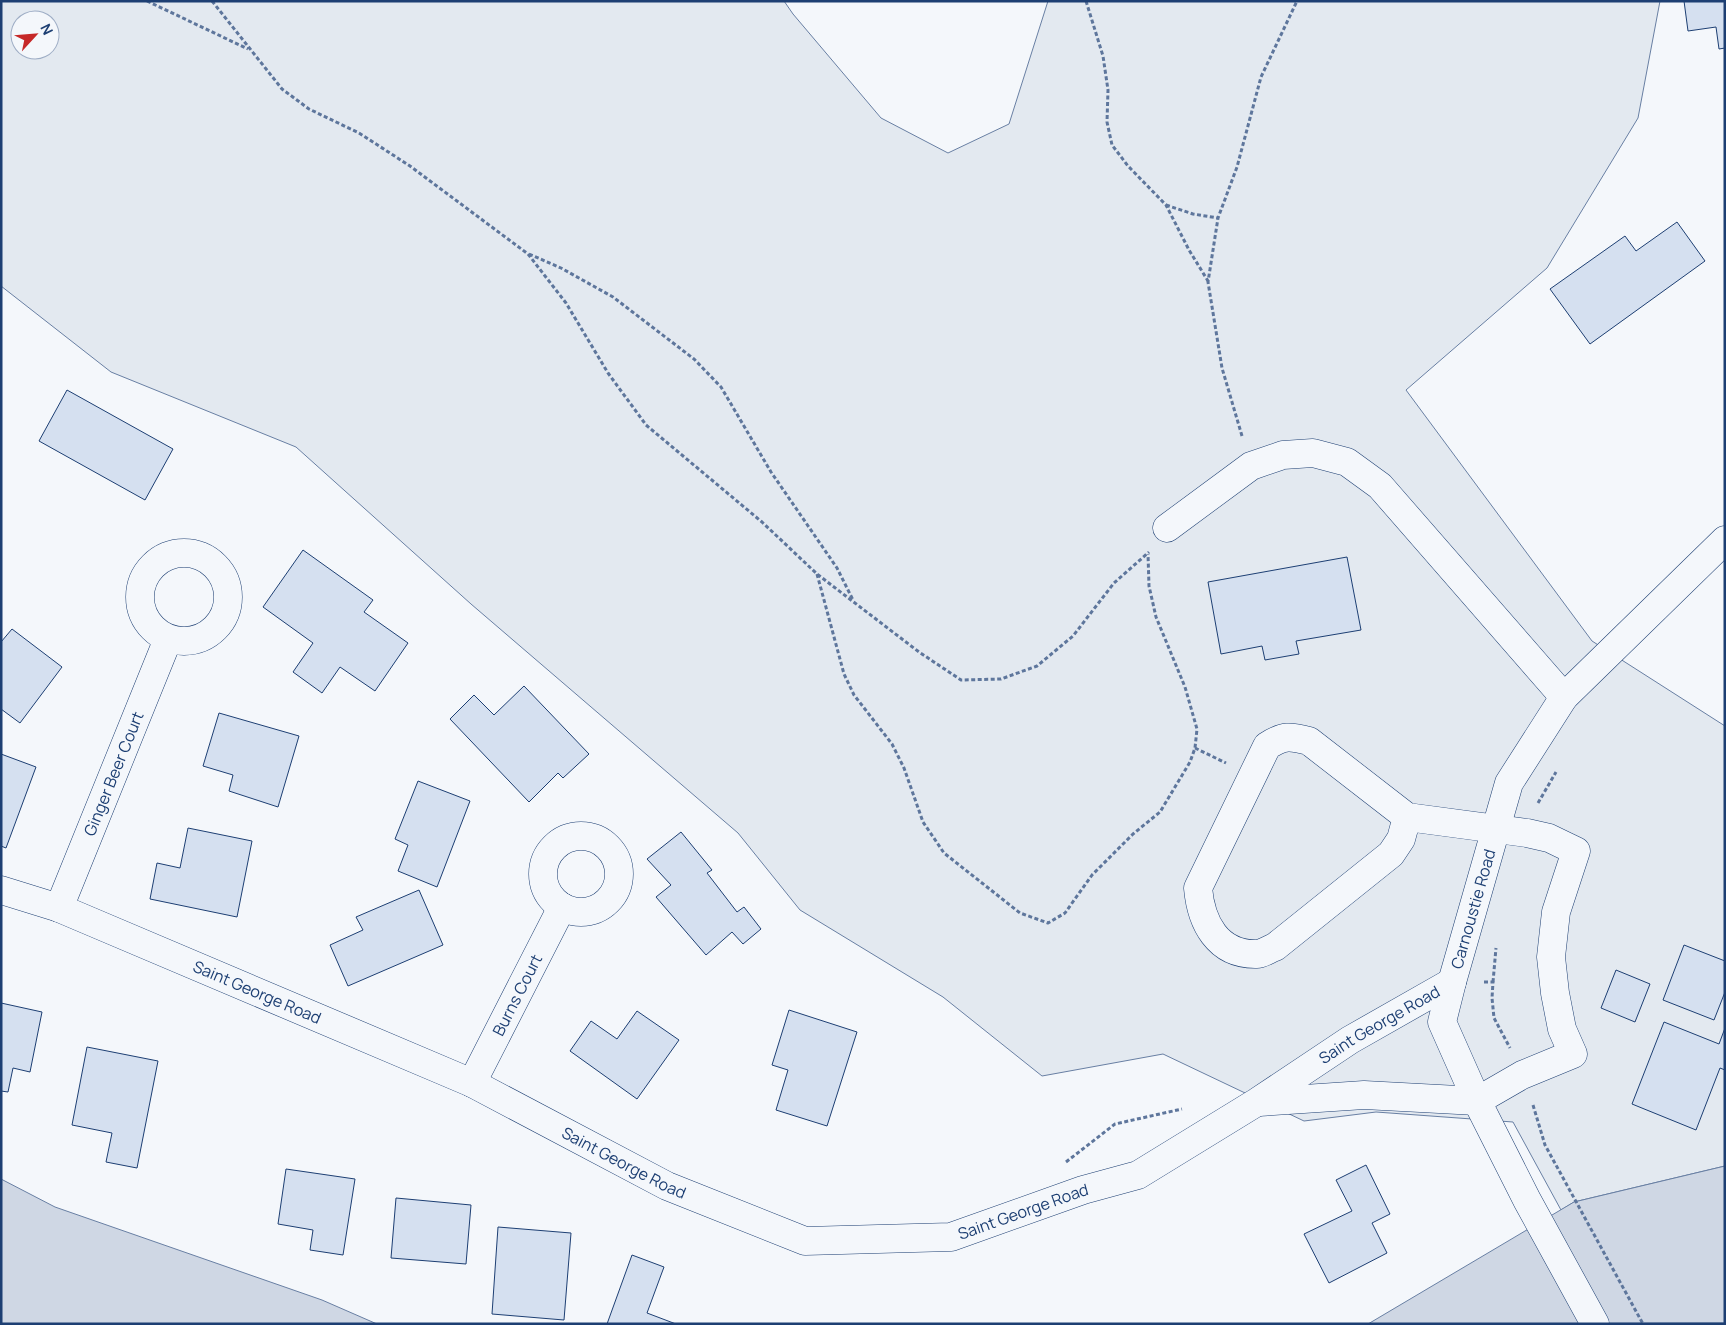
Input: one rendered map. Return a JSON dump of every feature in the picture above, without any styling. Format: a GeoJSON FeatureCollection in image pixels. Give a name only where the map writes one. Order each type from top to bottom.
{"type":"FeatureCollection","features":[{"type":"Feature","properties":{"kind":"street"},"geometry":{"type":"LineString","coordinates":[[1167,528],[1250,466],[1283,455],[1313,453],[1347,462],[1380,486],[1564,697]]}},
{"type":"Feature","properties":{"kind":"street","name":"Carnoustie Road"},"geometry":{"type":"LineString","coordinates":[[1595,1324],[1526,1200],[1477,1101],[1442,1022],[1509,783],[1564,697],[1725,540]]}},
{"type":"Feature","properties":{"kind":"street","name":"Ginger Beer Court"},"geometry":{"type":"LineString","coordinates":[[59,908],[168,639]]}},
{"type":"Feature","properties":{"kind":"street"},"geometry":{"type":"LineString","coordinates":[[1407,817],[1401,839],[1390,854],[1275,946],[1258,954],[1241,952],[1224,945],[1212,933],[1205,921],[1200,906],[1198,888],[1267,746],[1280,738],[1293,737],[1309,741],[1407,817],[1528,833],[1549,838],[1576,851],[1556,912],[1551,958],[1562,1029],[1573,1054],[1522,1075],[1477,1101]]}},
{"type":"Feature","properties":{"kind":"street","name":"Saint George Road"},"geometry":{"type":"LineString","coordinates":[[1,890],[59,908],[472,1083],[667,1186],[805,1241],[952,1236],[1083,1190],[1138,1175],[1258,1102],[1350,1040],[1452,982]]}},
{"type":"Feature","properties":{"kind":"street","name":"Burns Court"},"geometry":{"type":"LineString","coordinates":[[472,1083],[562,907]]}},
{"type":"Feature","properties":{"kind":"street","name":"Saint George Road"},"geometry":{"type":"LineString","coordinates":[[1258,1102],[1364,1095],[1477,1101]]}},
{"type":"Feature","properties":{"kind":"path"},"geometry":{"type":"LineString","coordinates":[[147,1],[249,49]]}},
{"type":"Feature","properties":{"kind":"path"},"geometry":{"type":"LineString","coordinates":[[212,1],[282,89],[309,109],[359,133],[410,166],[528,254],[561,268],[613,298],[694,359],[721,387],[771,472],[837,568],[853,601]]}},
{"type":"Feature","properties":{"kind":"path"},"geometry":{"type":"LineString","coordinates":[[1086,1],[1102,56],[1108,90],[1107,122],[1112,145],[1128,166],[1166,205],[1208,282]]}},
{"type":"Feature","properties":{"kind":"path"},"geometry":{"type":"LineString","coordinates":[[1250,466],[1222,368],[1208,282],[1218,218],[1237,167],[1260,77],[1297,1]]}},
{"type":"Feature","properties":{"kind":"path"},"geometry":{"type":"LineString","coordinates":[[1166,205],[1193,214],[1218,218]]}},
{"type":"Feature","properties":{"kind":"path"},"geometry":{"type":"LineString","coordinates":[[528,254],[566,303],[608,373],[646,424],[762,522],[817,574],[919,652],[961,680],[1001,679],[1037,666],[1073,636],[1114,584],[1148,554],[1167,528]]}},
{"type":"Feature","properties":{"kind":"path"},"geometry":{"type":"LineString","coordinates":[[817,574],[844,674],[854,695],[892,744],[904,768],[923,822],[944,853],[1020,913],[1048,923],[1065,913],[1092,875],[1133,834],[1160,812],[1190,762],[1195,748],[1197,729],[1185,687],[1156,617],[1149,586],[1148,554]]}},
{"type":"Feature","properties":{"kind":"path"},"geometry":{"type":"LineString","coordinates":[[1528,833],[1538,803],[1557,770]]}},
{"type":"Feature","properties":{"kind":"path"},"geometry":{"type":"LineString","coordinates":[[1496,944],[1492,998],[1494,1018],[1522,1075],[1545,1145],[1643,1324]]}},
{"type":"Feature","properties":{"kind":"path"},"geometry":{"type":"LineString","coordinates":[[1452,982],[1493,982]]}},
{"type":"Feature","properties":{"kind":"path"},"geometry":{"type":"LineString","coordinates":[[1064,1163],[1115,1124],[1182,1110],[1190,1106]]}},
{"type":"Feature","properties":{"kind":"shaded area"},"geometry":{"type":"Polygon","coordinates":[[[1,1],[784,1],[881,118],[948,153],[1009,124],[1048,1],[1660,1],[1638,118],[1547,268],[1406,390],[1592,641],[1725,726],[1725,1166],[1574,1202],[1561,1210],[1513,1122],[1376,1112],[1304,1121],[1163,1054],[1042,1076],[943,997],[800,910],[738,833],[471,604],[296,447],[111,372],[1,286],[1,1]]]}},
{"type":"Feature","properties":{"kind":"shaded area"},"geometry":{"type":"Polygon","coordinates":[[[1725,1166],[1725,1323],[1368,1324],[1574,1202],[1725,1166]]]}},
{"type":"Feature","properties":{"kind":"shaded area"},"geometry":{"type":"Polygon","coordinates":[[[1,1179],[55,1207],[322,1300],[377,1324],[1,1324],[1,1179]]]}},
{"type":"Feature","properties":{"kind":"building"},"geometry":{"type":"Polygon","coordinates":[[[1684,1],[1725,1],[1725,48],[1719,49],[1716,27],[1688,31],[1684,1]]]}},
{"type":"Feature","properties":{"kind":"building"},"geometry":{"type":"Polygon","coordinates":[[[1677,222],[1705,261],[1590,344],[1550,289],[1625,236],[1636,251],[1677,222]]]}},
{"type":"Feature","properties":{"kind":"building"},"geometry":{"type":"Polygon","coordinates":[[[67,390],[173,449],[145,500],[39,441],[67,390]]]}},
{"type":"Feature","properties":{"kind":"building"},"geometry":{"type":"Polygon","coordinates":[[[303,550],[373,600],[364,612],[408,643],[375,691],[340,667],[322,693],[293,672],[313,643],[263,607],[303,550]]]}},
{"type":"Feature","properties":{"kind":"building"},"geometry":{"type":"Polygon","coordinates":[[[1347,557],[1361,630],[1296,641],[1299,654],[1265,660],[1262,646],[1221,654],[1208,582],[1347,557]]]}},
{"type":"Feature","properties":{"kind":"building"},"geometry":{"type":"Polygon","coordinates":[[[12,629],[62,667],[20,723],[1,709],[1,642],[12,629]]]}},
{"type":"Feature","properties":{"kind":"building"},"geometry":{"type":"Polygon","coordinates":[[[524,686],[589,754],[563,778],[558,773],[529,802],[450,719],[474,695],[494,715],[524,686]]]}},
{"type":"Feature","properties":{"kind":"building"},"geometry":{"type":"Polygon","coordinates":[[[219,713],[299,736],[278,807],[229,791],[233,775],[203,766],[219,713]]]}},
{"type":"Feature","properties":{"kind":"building"},"geometry":{"type":"Polygon","coordinates":[[[1,754],[36,767],[6,848],[1,846],[1,754]]]}},
{"type":"Feature","properties":{"kind":"building"},"geometry":{"type":"Polygon","coordinates":[[[418,781],[470,801],[437,887],[398,871],[408,845],[395,839],[418,781]]]}},
{"type":"Feature","properties":{"kind":"building"},"geometry":{"type":"Polygon","coordinates":[[[188,828],[252,841],[237,917],[150,899],[157,863],[180,868],[188,828]]]}},
{"type":"Feature","properties":{"kind":"building"},"geometry":{"type":"Polygon","coordinates":[[[681,832],[712,870],[707,873],[737,912],[744,907],[761,929],[743,944],[732,932],[706,955],[656,897],[671,885],[647,859],[681,832]]]}},
{"type":"Feature","properties":{"kind":"building"},"geometry":{"type":"Polygon","coordinates":[[[419,890],[443,945],[348,986],[330,945],[363,930],[356,917],[419,890]]]}},
{"type":"Feature","properties":{"kind":"building"},"geometry":{"type":"Polygon","coordinates":[[[1684,945],[1725,961],[1725,992],[1714,1020],[1663,1000],[1684,945]]]}},
{"type":"Feature","properties":{"kind":"building"},"geometry":{"type":"Polygon","coordinates":[[[1616,970],[1650,984],[1635,1022],[1601,1008],[1616,970]]]}},
{"type":"Feature","properties":{"kind":"building"},"geometry":{"type":"Polygon","coordinates":[[[1,1003],[42,1012],[30,1072],[13,1068],[8,1092],[1,1091],[1,1003]]]}},
{"type":"Feature","properties":{"kind":"building"},"geometry":{"type":"Polygon","coordinates":[[[789,1010],[857,1032],[827,1126],[776,1110],[788,1070],[772,1065],[789,1010]]]}},
{"type":"Feature","properties":{"kind":"building"},"geometry":{"type":"Polygon","coordinates":[[[637,1011],[679,1040],[637,1099],[570,1051],[591,1021],[617,1039],[637,1011]]]}},
{"type":"Feature","properties":{"kind":"building"},"geometry":{"type":"Polygon","coordinates":[[[1664,1022],[1719,1044],[1725,1028],[1725,1070],[1720,1068],[1696,1130],[1632,1104],[1664,1022]]]}},
{"type":"Feature","properties":{"kind":"building"},"geometry":{"type":"Polygon","coordinates":[[[87,1047],[158,1061],[137,1168],[106,1162],[112,1133],[72,1125],[87,1047]]]}},
{"type":"Feature","properties":{"kind":"building"},"geometry":{"type":"Polygon","coordinates":[[[1366,1165],[1390,1214],[1372,1223],[1387,1253],[1329,1283],[1304,1234],[1352,1211],[1336,1180],[1366,1165]]]}},
{"type":"Feature","properties":{"kind":"building"},"geometry":{"type":"Polygon","coordinates":[[[286,1169],[355,1179],[343,1255],[310,1250],[313,1230],[278,1224],[286,1169]]]}},
{"type":"Feature","properties":{"kind":"building"},"geometry":{"type":"Polygon","coordinates":[[[396,1198],[471,1205],[466,1264],[391,1258],[396,1198]]]}},
{"type":"Feature","properties":{"kind":"building"},"geometry":{"type":"Polygon","coordinates":[[[498,1227],[571,1233],[564,1320],[492,1314],[498,1227]]]}},
{"type":"Feature","properties":{"kind":"building"},"geometry":{"type":"Polygon","coordinates":[[[632,1255],[664,1267],[647,1313],[676,1324],[607,1324],[632,1255]]]}}]}
